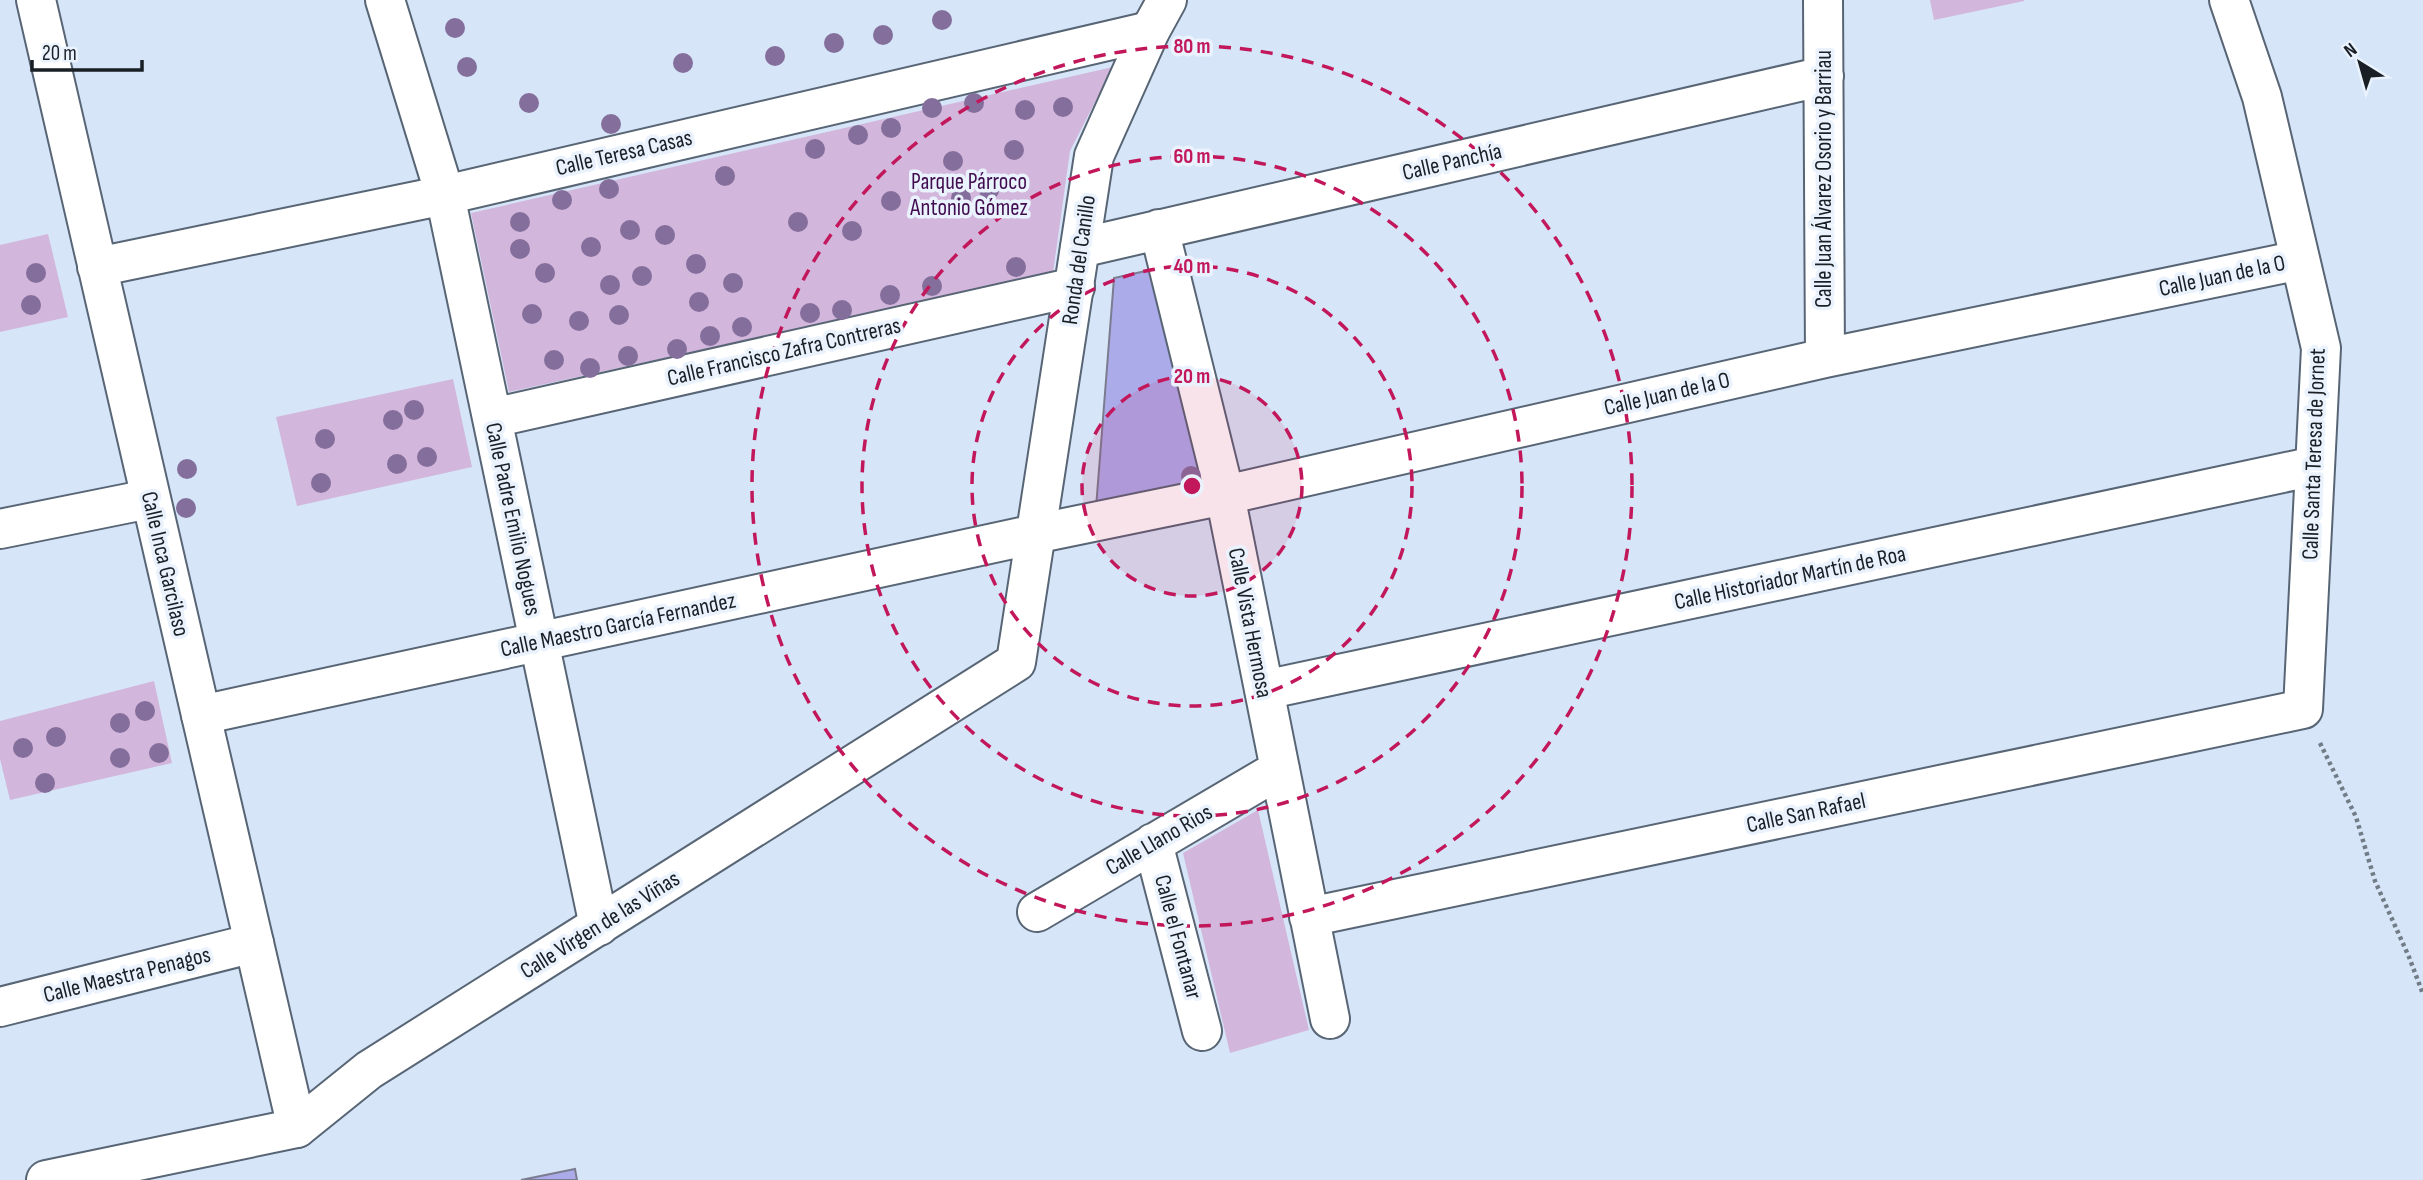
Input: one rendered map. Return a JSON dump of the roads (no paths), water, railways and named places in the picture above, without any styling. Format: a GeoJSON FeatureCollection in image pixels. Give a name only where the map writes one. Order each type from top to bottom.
{"type":"FeatureCollection","features":[{"type":"Feature","properties":{"kind":"street","name":"Calle Inca Garcilaso"},"geometry":{"type":"LineString","coordinates":[[36,0],[149,499],[297,1128]]}},
{"type":"Feature","properties":{"kind":"street","name":"Calle Padre Emilio Nogues"},"geometry":{"type":"LineString","coordinates":[[385,0],[445,195],[599,926]]}},
{"type":"Feature","properties":{"kind":"street","name":"Calle Juan Álvarez Osorio y Barriau"},"geometry":{"type":"LineString","coordinates":[[1823,0],[1825,358]]}},
{"type":"Feature","properties":{"kind":"street","name":"Calle Santa Teresa de Jornet"},"geometry":{"type":"LineString","coordinates":[[2229,0],[2262,97],[2321,348],[2303,709]]}},
{"type":"Feature","properties":{"kind":"street","name":"Calle Teresa Casas"},"geometry":{"type":"LineString","coordinates":[[97,267],[445,195],[1158,16]]}},
{"type":"Feature","properties":{"kind":"street","name":"Ronda del Canillo"},"geometry":{"type":"LineString","coordinates":[[1035,534],[1094,156],[1158,16]]}},
{"type":"Feature","properties":{"kind":"street","name":"Calle Panchía"},"geometry":{"type":"LineString","coordinates":[[1080,248],[1824,76]]}},
{"type":"Feature","properties":{"kind":"street","name":"Calle Vista Hermosa"},"geometry":{"type":"LineString","coordinates":[[1159,229],[1224,495],[1330,1019]]}},
{"type":"Feature","properties":{"kind":"street","name":"Calle Juan de la O"},"geometry":{"type":"LineString","coordinates":[[1035,534],[1224,495],[1825,358],[2300,260]]}},
{"type":"Feature","properties":{"kind":"street","name":"Calle Francisco Zafra Contreras"},"geometry":{"type":"LineString","coordinates":[[492,418],[1075,287]]}},
{"type":"Feature","properties":{"kind":"street","name":"Calle Historiador Martín de Roa"},"geometry":{"type":"LineString","coordinates":[[1264,690],[2315,466]]}},
{"type":"Feature","properties":{"kind":"street"},"geometry":{"type":"LineString","coordinates":[[0,529],[149,499]]}},
{"type":"Feature","properties":{"kind":"street","name":"Calle Maestro García Fernandez"},"geometry":{"type":"LineString","coordinates":[[201,715],[1035,534]]}},
{"type":"Feature","properties":{"kind":"street","name":"Calle Virgen de las Viñas"},"geometry":{"type":"LineString","coordinates":[[46,1180],[297,1128],[369,1070],[1016,662],[1035,534]]}},
{"type":"Feature","properties":{"kind":"street","name":"Calle San Rafael"},"geometry":{"type":"LineString","coordinates":[[1309,917],[2303,709]]}},
{"type":"Feature","properties":{"kind":"street","name":"Calle Llano Rios"},"geometry":{"type":"LineString","coordinates":[[1037,912],[1280,769]]}},
{"type":"Feature","properties":{"kind":"street","name":"Calle el Fontanar"},"geometry":{"type":"LineString","coordinates":[[1153,844],[1202,1031]]}},
{"type":"Feature","properties":{"kind":"street","name":"Calle Maestra Penagos"},"geometry":{"type":"LineString","coordinates":[[0,1007],[254,943]]}},
{"type":"Feature","properties":{"kind":"park label","name":"Parque Párroco Antonio Gómez"},"geometry":{"type":"Point","coordinates":[969,195]}}]}
